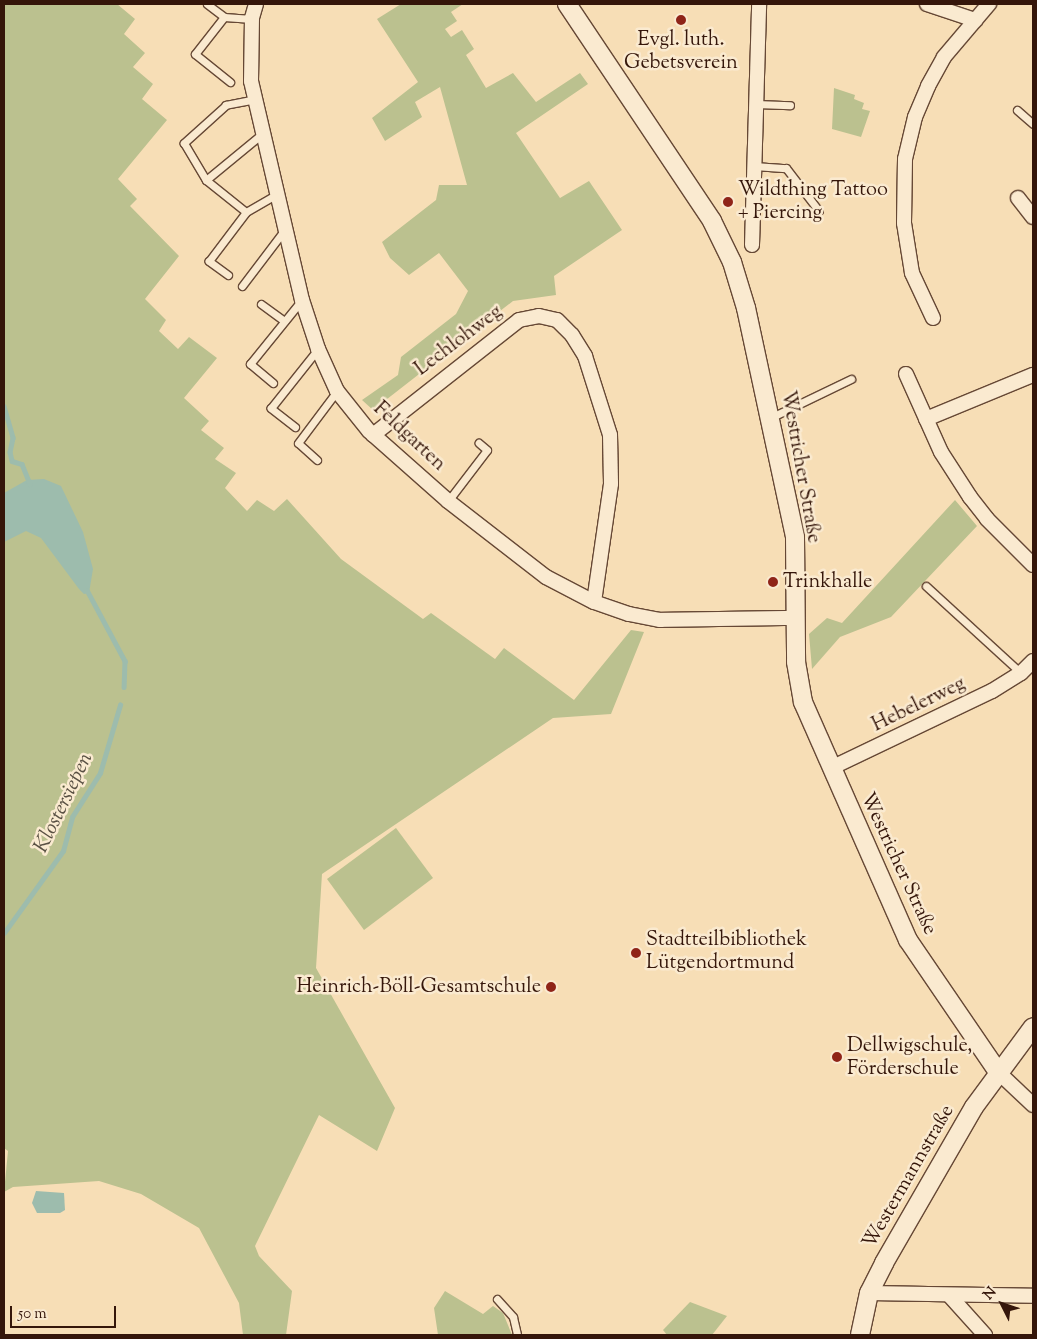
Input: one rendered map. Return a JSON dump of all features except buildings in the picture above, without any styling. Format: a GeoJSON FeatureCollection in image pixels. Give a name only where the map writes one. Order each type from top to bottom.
{"type":"FeatureCollection","features":[{"type":"Feature","properties":{"kind":"street","name":"Feldgarten"},"geometry":{"type":"LineString","coordinates":[[256,4],[252,19],[251,81],[302,300],[318,349],[338,391],[372,435],[448,500],[546,577],[594,602],[629,614],[660,620],[794,618]]}},
{"type":"Feature","properties":{"kind":"street","name":"Westricher Straße"},"geometry":{"type":"LineString","coordinates":[[567,4],[717,230],[732,262],[746,308],[794,537],[796,662],[803,702],[908,940],[998,1072],[1033,1105]]}},
{"type":"Feature","properties":{"kind":"street"},"geometry":{"type":"LineString","coordinates":[[752,244],[759,4]]}},
{"type":"Feature","properties":{"kind":"street"},"geometry":{"type":"LineString","coordinates":[[927,4],[975,20]]}},
{"type":"Feature","properties":{"kind":"street"},"geometry":{"type":"LineString","coordinates":[[933,318],[912,273],[904,223],[905,159],[915,118],[928,86],[944,57],[989,4]]}},
{"type":"Feature","properties":{"kind":"street"},"geometry":{"type":"LineString","coordinates":[[1018,198],[1032,212]]}},
{"type":"Feature","properties":{"kind":"street","name":"Lechlohweg"},"geometry":{"type":"LineString","coordinates":[[372,435],[519,320],[539,316],[557,320],[572,335],[585,356],[610,435],[611,484],[594,602]]}},
{"type":"Feature","properties":{"kind":"street"},"geometry":{"type":"LineString","coordinates":[[906,374],[941,452],[970,497],[987,519],[1033,565]]}},
{"type":"Feature","properties":{"kind":"street"},"geometry":{"type":"LineString","coordinates":[[926,419],[1033,375]]}},
{"type":"Feature","properties":{"kind":"street","name":"Hebelerweg"},"geometry":{"type":"LineString","coordinates":[[831,768],[945,715],[1021,673],[1033,661]]}},
{"type":"Feature","properties":{"kind":"street","name":"Westermannstraße"},"geometry":{"type":"LineString","coordinates":[[860,1335],[869,1294],[974,1107],[1033,1027]]}},
{"type":"Feature","properties":{"kind":"street"},"geometry":{"type":"LineString","coordinates":[[869,1294],[1033,1296]]}},
{"type":"Feature","properties":{"kind":"street"},"geometry":{"type":"LineString","coordinates":[[949,1295],[986,1335]]}},
{"type":"Feature","properties":{"kind":"lane"},"geometry":{"type":"LineString","coordinates":[[208,4],[224,16],[252,19]]}},
{"type":"Feature","properties":{"kind":"lane"},"geometry":{"type":"LineString","coordinates":[[224,16],[195,54],[230,82]]}},
{"type":"Feature","properties":{"kind":"lane"},"geometry":{"type":"LineString","coordinates":[[246,212],[206,180],[184,143],[226,105],[256,99]]}},
{"type":"Feature","properties":{"kind":"lane"},"geometry":{"type":"LineString","coordinates":[[756,104],[790,105]]}},
{"type":"Feature","properties":{"kind":"lane"},"geometry":{"type":"LineString","coordinates":[[1017,110],[1033,124]]}},
{"type":"Feature","properties":{"kind":"lane"},"geometry":{"type":"LineString","coordinates":[[206,180],[264,132]]}},
{"type":"Feature","properties":{"kind":"lane"},"geometry":{"type":"LineString","coordinates":[[754,166],[786,168],[819,211]]}},
{"type":"Feature","properties":{"kind":"lane"},"geometry":{"type":"LineString","coordinates":[[228,275],[209,261],[246,212],[277,194]]}},
{"type":"Feature","properties":{"kind":"lane"},"geometry":{"type":"LineString","coordinates":[[242,286],[286,228]]}},
{"type":"Feature","properties":{"kind":"lane"},"geometry":{"type":"LineString","coordinates":[[273,383],[250,364],[302,300]]}},
{"type":"Feature","properties":{"kind":"lane"},"geometry":{"type":"LineString","coordinates":[[261,304],[284,321]]}},
{"type":"Feature","properties":{"kind":"lane"},"geometry":{"type":"LineString","coordinates":[[295,427],[271,408],[318,349]]}},
{"type":"Feature","properties":{"kind":"lane"},"geometry":{"type":"LineString","coordinates":[[770,418],[851,379]]}},
{"type":"Feature","properties":{"kind":"lane"},"geometry":{"type":"LineString","coordinates":[[317,460],[298,443],[338,391]]}},
{"type":"Feature","properties":{"kind":"lane"},"geometry":{"type":"LineString","coordinates":[[448,500],[487,450],[478,443]]}},
{"type":"Feature","properties":{"kind":"lane"},"geometry":{"type":"LineString","coordinates":[[926,586],[1021,673]]}},
{"type":"Feature","properties":{"kind":"lane"},"geometry":{"type":"LineString","coordinates":[[497,1299],[513,1317],[517,1335]]}},
{"type":"Feature","properties":{"kind":"green space"},"geometry":{"type":"Polygon","coordinates":[[[4,4],[117,4],[135,19],[124,34],[145,53],[133,67],[153,84],[142,99],[167,120],[118,179],[137,199],[130,206],[179,256],[145,299],[166,320],[159,331],[178,349],[189,337],[217,358],[184,398],[209,421],[201,430],[224,448],[215,459],[236,473],[225,488],[247,511],[257,500],[274,511],[287,499],[341,559],[423,619],[431,613],[495,659],[504,648],[574,700],[631,630],[644,632],[611,714],[553,718],[322,874],[316,968],[395,1108],[377,1151],[319,1115],[255,1246],[259,1256],[292,1291],[286,1335],[243,1335],[239,1303],[199,1228],[141,1194],[99,1181],[13,1187],[4,1192],[8,1151],[4,1148],[4,4]]]}},
{"type":"Feature","properties":{"kind":"green space"},"geometry":{"type":"Polygon","coordinates":[[[401,4],[463,4],[451,12],[457,21],[445,29],[451,37],[462,30],[474,49],[466,55],[486,88],[513,73],[536,102],[580,73],[588,84],[516,133],[560,198],[589,181],[622,230],[554,276],[556,295],[513,301],[373,410],[362,400],[398,375],[401,357],[456,314],[468,291],[439,253],[409,275],[390,258],[382,242],[436,200],[439,185],[467,185],[440,87],[415,102],[422,117],[385,141],[372,118],[418,82],[377,19],[401,4]]]}},
{"type":"Feature","properties":{"kind":"green space"},"geometry":{"type":"Polygon","coordinates":[[[834,88],[855,95],[854,99],[864,103],[862,109],[870,111],[861,137],[832,129],[834,88]]]}},
{"type":"Feature","properties":{"kind":"green space"},"geometry":{"type":"Polygon","coordinates":[[[955,500],[977,526],[891,617],[840,637],[812,669],[809,634],[827,618],[842,623],[955,500]]]}},
{"type":"Feature","properties":{"kind":"green space"},"geometry":{"type":"Polygon","coordinates":[[[396,828],[433,878],[364,930],[327,879],[396,828]]]}},
{"type":"Feature","properties":{"kind":"green space"},"geometry":{"type":"Polygon","coordinates":[[[445,1291],[483,1314],[493,1306],[503,1313],[512,1335],[438,1335],[434,1308],[445,1291]]]}},
{"type":"Feature","properties":{"kind":"green space"},"geometry":{"type":"Polygon","coordinates":[[[690,1302],[727,1316],[712,1335],[667,1335],[663,1330],[690,1302]]]}},
{"type":"Feature","properties":{"kind":"shaded area"},"geometry":{"type":"Polygon","coordinates":[[[44,479],[61,486],[83,532],[93,569],[89,593],[84,594],[79,589],[41,538],[26,531],[4,542],[4,493],[27,480],[44,479]]]}},
{"type":"Feature","properties":{"kind":"shaded area"},"geometry":{"type":"Polygon","coordinates":[[[36,1191],[64,1193],[65,1210],[60,1213],[37,1213],[32,1203],[36,1191]]]}},
{"type":"Feature","properties":{"kind":"waterway"},"geometry":{"type":"LineString","coordinates":[[4,406],[13,438],[10,452],[12,461],[22,464],[30,484]]}},
{"type":"Feature","properties":{"kind":"waterway","name":"Klostersiepen"},"geometry":{"type":"LineString","coordinates":[[87,590],[125,661],[124,687]]}},
{"type":"Feature","properties":{"kind":"waterway","name":"Klostersiepen"},"geometry":{"type":"LineString","coordinates":[[4,933],[63,851],[72,817],[100,773],[120,705]]}},
{"type":"Feature","properties":{"kind":"place","name":"Evgl. luth. Gebetsverein"},"geometry":{"type":"Point","coordinates":[681,20]}},
{"type":"Feature","properties":{"kind":"place","name":"Wildthing Tattoo + Piercing"},"geometry":{"type":"Point","coordinates":[728,202]}},
{"type":"Feature","properties":{"kind":"place","name":"Trinkhalle"},"geometry":{"type":"Point","coordinates":[773,582]}},
{"type":"Feature","properties":{"kind":"place","name":"Stadtteilbibliothek Lütgendortmund"},"geometry":{"type":"Point","coordinates":[636,953]}},
{"type":"Feature","properties":{"kind":"place","name":"Heinrich-Böll-Gesamtschule"},"geometry":{"type":"Point","coordinates":[551,987]}},
{"type":"Feature","properties":{"kind":"place","name":"Dellwigschule, Förderschule"},"geometry":{"type":"Point","coordinates":[837,1057]}}]}
